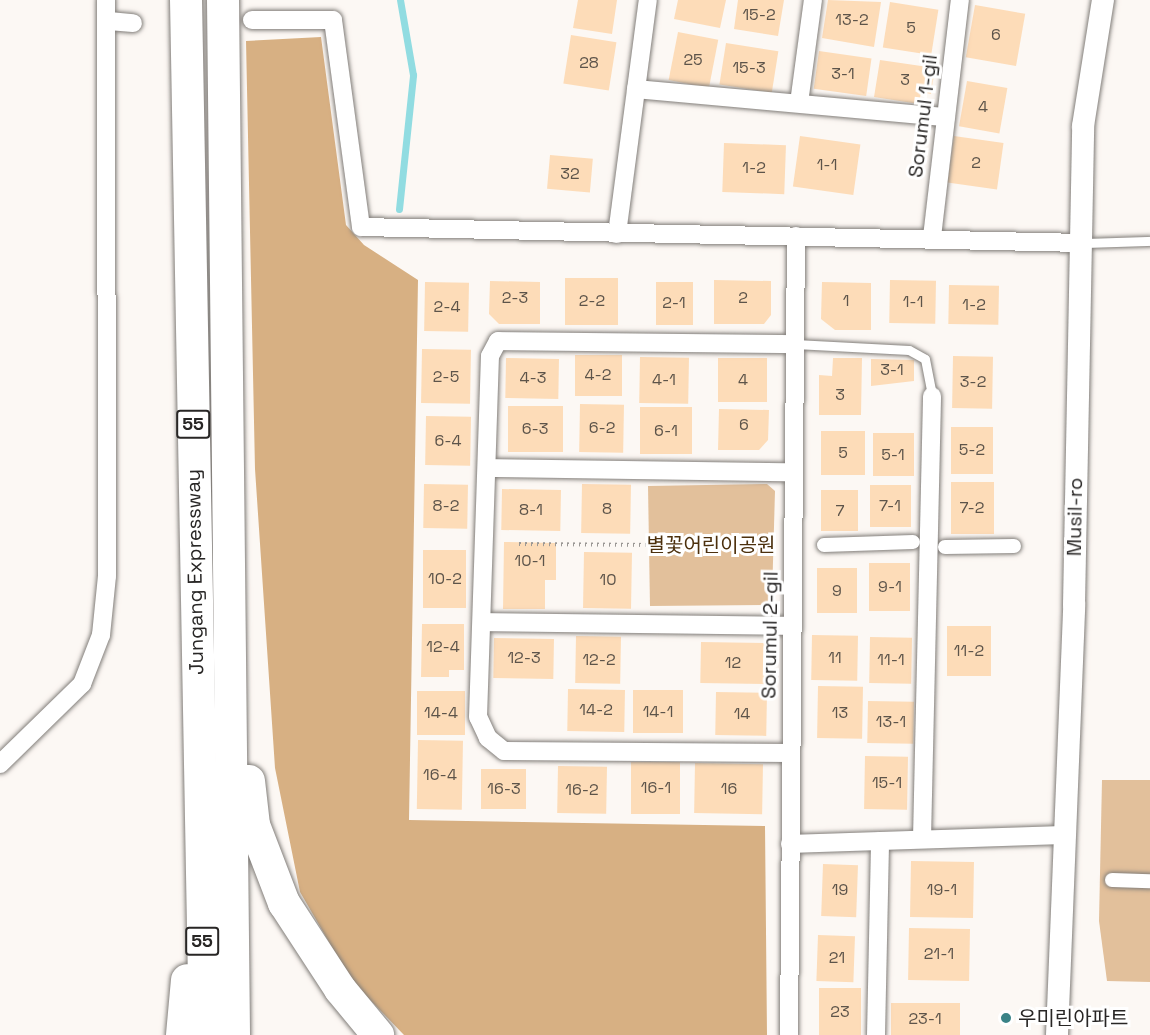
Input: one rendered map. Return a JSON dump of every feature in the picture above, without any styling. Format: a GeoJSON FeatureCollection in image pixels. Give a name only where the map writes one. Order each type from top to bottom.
{"type":"FeatureCollection","features":[{"type":"Feature","properties":{"kind":"highway","name":"Jungang Expressway"},"geometry":{"type":"LineString","coordinates":[[186,0],[205,1035]]}},
{"type":"Feature","properties":{"kind":"highway","name":"Jungang Expressway"},"geometry":{"type":"LineString","coordinates":[[223,0],[234,658],[234,1035]]}},
{"type":"Feature","properties":{"kind":"highway"},"geometry":{"type":"LineString","coordinates":[[234,658],[254,825],[284,903],[340,989],[378,1035]]}},
{"type":"Feature","properties":{"kind":"highway"},"geometry":{"type":"LineString","coordinates":[[182,1035],[200,848]]}},
{"type":"Feature","properties":{"kind":"street"},"geometry":{"type":"LineString","coordinates":[[0,764],[82,684],[101,635],[107,576],[109,21],[106,0]]}},
{"type":"Feature","properties":{"kind":"street"},"geometry":{"type":"LineString","coordinates":[[617,234],[648,0]]}},
{"type":"Feature","properties":{"kind":"street"},"geometry":{"type":"LineString","coordinates":[[799,103],[813,0]]}},
{"type":"Feature","properties":{"kind":"street","name":"Sorumul 1-gil"},"geometry":{"type":"LineString","coordinates":[[932,237],[960,0]]}},
{"type":"Feature","properties":{"kind":"street","name":"Musil-ro"},"geometry":{"type":"LineString","coordinates":[[1057,1035],[1062,836],[1074,605],[1083,126],[1103,0]]}},
{"type":"Feature","properties":{"kind":"street"},"geometry":{"type":"LineString","coordinates":[[252,20],[333,20],[361,226],[617,234],[932,237],[1080,243]]}},
{"type":"Feature","properties":{"kind":"street"},"geometry":{"type":"LineString","coordinates":[[109,21],[133,23]]}},
{"type":"Feature","properties":{"kind":"street"},"geometry":{"type":"LineString","coordinates":[[636,89],[946,117]]}},
{"type":"Feature","properties":{"kind":"street","name":"Sorumul 2-gil"},"geometry":{"type":"LineString","coordinates":[[789,1035],[796,236]]}},
{"type":"Feature","properties":{"kind":"street"},"geometry":{"type":"LineString","coordinates":[[790,753],[504,751],[488,738],[478,717],[484,622],[490,356],[498,341],[795,344]]}},
{"type":"Feature","properties":{"kind":"street"},"geometry":{"type":"LineString","coordinates":[[922,839],[932,396]]}},
{"type":"Feature","properties":{"kind":"street"},"geometry":{"type":"LineString","coordinates":[[489,468],[794,472]]}},
{"type":"Feature","properties":{"kind":"street"},"geometry":{"type":"LineString","coordinates":[[824,545],[913,543]]}},
{"type":"Feature","properties":{"kind":"street"},"geometry":{"type":"LineString","coordinates":[[945,547],[1014,546]]}},
{"type":"Feature","properties":{"kind":"street"},"geometry":{"type":"LineString","coordinates":[[484,622],[793,626]]}},
{"type":"Feature","properties":{"kind":"street"},"geometry":{"type":"LineString","coordinates":[[790,844],[1062,836]]}},
{"type":"Feature","properties":{"kind":"street"},"geometry":{"type":"LineString","coordinates":[[876,1035],[880,841]]}},
{"type":"Feature","properties":{"kind":"street"},"geometry":{"type":"LineString","coordinates":[[1113,880],[1150,881]]}},
{"type":"Feature","properties":{"kind":"lane"},"geometry":{"type":"LineString","coordinates":[[1080,243],[1149,240]]}},
{"type":"Feature","properties":{"kind":"lane"},"geometry":{"type":"LineString","coordinates":[[795,344],[909,350],[925,359],[932,396]]}},
{"type":"Feature","properties":{"kind":"path"},"geometry":{"type":"LineString","coordinates":[[519,544],[657,545]]}},
{"type":"Feature","properties":{"kind":"green space","name":"별꽃어린이공원"},"geometry":{"type":"Polygon","coordinates":[[[767,484],[775,491],[772,597],[766,605],[650,606],[648,486],[767,484]]]}},
{"type":"Feature","properties":{"kind":"green space"},"geometry":{"type":"Polygon","coordinates":[[[1102,780],[1150,780],[1150,982],[1107,981],[1099,921],[1102,780]]]}},
{"type":"Feature","properties":{"kind":"shaded area"},"geometry":{"type":"Polygon","coordinates":[[[321,37],[346,225],[364,245],[418,280],[409,820],[765,826],[767,1035],[404,1035],[351,980],[300,892],[275,768],[255,469],[246,41],[321,37]]]}},
{"type":"Feature","properties":{"kind":"building"},"geometry":{"type":"Polygon","coordinates":[[[578,0],[617,0],[612,34],[573,28],[578,0]]]}},
{"type":"Feature","properties":{"kind":"building"},"geometry":{"type":"Polygon","coordinates":[[[678,0],[726,0],[720,28],[674,19],[678,0]]]}},
{"type":"Feature","properties":{"kind":"building"},"geometry":{"type":"Polygon","coordinates":[[[738,0],[784,0],[778,36],[734,29],[738,0]]]}},
{"type":"Feature","properties":{"kind":"building"},"geometry":{"type":"Polygon","coordinates":[[[828,0],[881,2],[874,47],[822,38],[828,0]]]}},
{"type":"Feature","properties":{"kind":"building"},"geometry":{"type":"Polygon","coordinates":[[[890,2],[938,10],[931,55],[883,47],[890,2]]]}},
{"type":"Feature","properties":{"kind":"building"},"geometry":{"type":"Polygon","coordinates":[[[975,5],[1025,14],[1016,66],[966,57],[975,5]]]}},
{"type":"Feature","properties":{"kind":"building"},"geometry":{"type":"Polygon","coordinates":[[[678,32],[718,40],[709,88],[669,80],[678,32]]]}},
{"type":"Feature","properties":{"kind":"building"},"geometry":{"type":"Polygon","coordinates":[[[571,35],[616,42],[609,91],[563,83],[571,35]]]}},
{"type":"Feature","properties":{"kind":"building"},"geometry":{"type":"Polygon","coordinates":[[[726,43],[778,51],[772,93],[719,84],[726,43]]]}},
{"type":"Feature","properties":{"kind":"building"},"geometry":{"type":"Polygon","coordinates":[[[819,51],[871,58],[866,96],[814,89],[819,51]]]}},
{"type":"Feature","properties":{"kind":"building"},"geometry":{"type":"Polygon","coordinates":[[[880,60],[935,68],[931,94],[921,92],[919,104],[874,97],[880,60]]]}},
{"type":"Feature","properties":{"kind":"building"},"geometry":{"type":"Polygon","coordinates":[[[967,81],[1007,88],[999,133],[959,126],[967,81]]]}},
{"type":"Feature","properties":{"kind":"building"},"geometry":{"type":"Polygon","coordinates":[[[800,136],[860,144],[853,195],[793,187],[800,136]]]}},
{"type":"Feature","properties":{"kind":"building"},"geometry":{"type":"Polygon","coordinates":[[[954,136],[1004,143],[997,190],[947,183],[954,136]]]}},
{"type":"Feature","properties":{"kind":"building"},"geometry":{"type":"Polygon","coordinates":[[[724,143],[786,145],[784,194],[722,192],[724,143]]]}},
{"type":"Feature","properties":{"kind":"building"},"geometry":{"type":"Polygon","coordinates":[[[550,155],[593,159],[590,193],[547,189],[550,155]]]}},
{"type":"Feature","properties":{"kind":"building"},"geometry":{"type":"Polygon","coordinates":[[[565,278],[618,278],[618,325],[565,325],[565,278]]]}},
{"type":"Feature","properties":{"kind":"building"},"geometry":{"type":"Polygon","coordinates":[[[714,280],[771,281],[771,315],[764,324],[714,324],[714,280]]]}},
{"type":"Feature","properties":{"kind":"building"},"geometry":{"type":"Polygon","coordinates":[[[890,280],[936,281],[935,324],[889,323],[890,280]]]}},
{"type":"Feature","properties":{"kind":"building"},"geometry":{"type":"Polygon","coordinates":[[[490,281],[540,282],[540,324],[499,324],[489,314],[490,281]]]}},
{"type":"Feature","properties":{"kind":"building"},"geometry":{"type":"Polygon","coordinates":[[[425,282],[469,283],[468,332],[424,331],[425,282]]]}},
{"type":"Feature","properties":{"kind":"building"},"geometry":{"type":"Polygon","coordinates":[[[656,282],[693,282],[693,325],[656,325],[656,282]]]}},
{"type":"Feature","properties":{"kind":"building"},"geometry":{"type":"Polygon","coordinates":[[[822,282],[871,283],[871,330],[835,330],[821,319],[822,282]]]}},
{"type":"Feature","properties":{"kind":"building"},"geometry":{"type":"Polygon","coordinates":[[[949,285],[999,286],[998,325],[948,324],[949,285]]]}},
{"type":"Feature","properties":{"kind":"building"},"geometry":{"type":"Polygon","coordinates":[[[422,349],[471,350],[470,404],[421,403],[422,349]]]}},
{"type":"Feature","properties":{"kind":"building"},"geometry":{"type":"Polygon","coordinates":[[[575,355],[622,355],[622,396],[575,396],[575,355]]]}},
{"type":"Feature","properties":{"kind":"building"},"geometry":{"type":"Polygon","coordinates":[[[953,356],[993,357],[992,409],[952,408],[953,356]]]}},
{"type":"Feature","properties":{"kind":"building"},"geometry":{"type":"Polygon","coordinates":[[[640,357],[689,358],[688,404],[639,403],[640,357]]]}},
{"type":"Feature","properties":{"kind":"building"},"geometry":{"type":"Polygon","coordinates":[[[506,358],[559,359],[558,399],[505,398],[506,358]]]}},
{"type":"Feature","properties":{"kind":"building"},"geometry":{"type":"Polygon","coordinates":[[[718,358],[767,358],[767,402],[718,402],[718,358]]]}},
{"type":"Feature","properties":{"kind":"building"},"geometry":{"type":"Polygon","coordinates":[[[833,358],[862,358],[861,415],[819,415],[819,375],[832,376],[833,358]]]}},
{"type":"Feature","properties":{"kind":"building"},"geometry":{"type":"Polygon","coordinates":[[[871,359],[914,360],[914,381],[871,386],[871,359]]]}},
{"type":"Feature","properties":{"kind":"building"},"geometry":{"type":"Polygon","coordinates":[[[580,404],[624,405],[623,453],[579,452],[580,404]]]}},
{"type":"Feature","properties":{"kind":"building"},"geometry":{"type":"Polygon","coordinates":[[[508,406],[563,406],[563,452],[508,452],[508,406]]]}},
{"type":"Feature","properties":{"kind":"building"},"geometry":{"type":"Polygon","coordinates":[[[640,407],[692,407],[692,454],[640,454],[640,407]]]}},
{"type":"Feature","properties":{"kind":"building"},"geometry":{"type":"Polygon","coordinates":[[[719,409],[769,410],[768,440],[759,450],[718,450],[719,409]]]}},
{"type":"Feature","properties":{"kind":"building"},"geometry":{"type":"Polygon","coordinates":[[[426,416],[471,417],[470,466],[425,465],[426,416]]]}},
{"type":"Feature","properties":{"kind":"building"},"geometry":{"type":"Polygon","coordinates":[[[951,427],[993,427],[993,474],[951,474],[951,427]]]}},
{"type":"Feature","properties":{"kind":"building"},"geometry":{"type":"Polygon","coordinates":[[[821,431],[865,431],[865,475],[821,475],[821,431]]]}},
{"type":"Feature","properties":{"kind":"building"},"geometry":{"type":"Polygon","coordinates":[[[873,433],[914,433],[914,476],[873,476],[873,433]]]}},
{"type":"Feature","properties":{"kind":"building"},"geometry":{"type":"Polygon","coordinates":[[[951,482],[994,482],[994,534],[951,534],[951,482]]]}},
{"type":"Feature","properties":{"kind":"building"},"geometry":{"type":"Polygon","coordinates":[[[424,484],[468,485],[467,529],[423,528],[424,484]]]}},
{"type":"Feature","properties":{"kind":"building"},"geometry":{"type":"Polygon","coordinates":[[[582,484],[631,485],[630,534],[581,533],[582,484]]]}},
{"type":"Feature","properties":{"kind":"building"},"geometry":{"type":"Polygon","coordinates":[[[870,485],[911,485],[911,527],[870,527],[870,485]]]}},
{"type":"Feature","properties":{"kind":"building"},"geometry":{"type":"Polygon","coordinates":[[[502,489],[561,490],[560,531],[501,530],[502,489]]]}},
{"type":"Feature","properties":{"kind":"building"},"geometry":{"type":"Polygon","coordinates":[[[821,490],[858,490],[858,531],[821,531],[821,490]]]}},
{"type":"Feature","properties":{"kind":"building"},"geometry":{"type":"Polygon","coordinates":[[[504,542],[556,543],[556,580],[545,580],[545,609],[503,609],[504,542]]]}},
{"type":"Feature","properties":{"kind":"building"},"geometry":{"type":"Polygon","coordinates":[[[423,550],[466,550],[466,608],[423,608],[423,550]]]}},
{"type":"Feature","properties":{"kind":"building"},"geometry":{"type":"Polygon","coordinates":[[[584,552],[632,553],[631,609],[583,608],[584,552]]]}},
{"type":"Feature","properties":{"kind":"building"},"geometry":{"type":"Polygon","coordinates":[[[869,563],[910,563],[910,611],[869,611],[869,563]]]}},
{"type":"Feature","properties":{"kind":"building"},"geometry":{"type":"Polygon","coordinates":[[[817,568],[857,568],[857,613],[817,613],[817,568]]]}},
{"type":"Feature","properties":{"kind":"building"},"geometry":{"type":"Polygon","coordinates":[[[422,624],[464,624],[464,670],[449,670],[449,677],[421,677],[422,624]]]}},
{"type":"Feature","properties":{"kind":"building"},"geometry":{"type":"Polygon","coordinates":[[[947,626],[991,626],[991,676],[947,676],[947,626]]]}},
{"type":"Feature","properties":{"kind":"building"},"geometry":{"type":"Polygon","coordinates":[[[812,635],[858,636],[857,681],[811,680],[812,635]]]}},
{"type":"Feature","properties":{"kind":"building"},"geometry":{"type":"Polygon","coordinates":[[[576,636],[621,637],[620,684],[575,683],[576,636]]]}},
{"type":"Feature","properties":{"kind":"building"},"geometry":{"type":"Polygon","coordinates":[[[870,637],[912,638],[911,684],[869,683],[870,637]]]}},
{"type":"Feature","properties":{"kind":"building"},"geometry":{"type":"Polygon","coordinates":[[[494,638],[554,639],[553,679],[493,678],[494,638]]]}},
{"type":"Feature","properties":{"kind":"building"},"geometry":{"type":"Polygon","coordinates":[[[701,642],[766,643],[765,684],[700,683],[701,642]]]}},
{"type":"Feature","properties":{"kind":"building"},"geometry":{"type":"Polygon","coordinates":[[[818,686],[863,687],[862,739],[817,738],[818,686]]]}},
{"type":"Feature","properties":{"kind":"building"},"geometry":{"type":"Polygon","coordinates":[[[568,689],[625,690],[624,732],[567,731],[568,689]]]}},
{"type":"Feature","properties":{"kind":"building"},"geometry":{"type":"Polygon","coordinates":[[[633,690],[683,690],[683,733],[633,733],[633,690]]]}},
{"type":"Feature","properties":{"kind":"building"},"geometry":{"type":"Polygon","coordinates":[[[417,691],[465,691],[465,735],[417,735],[417,691]]]}},
{"type":"Feature","properties":{"kind":"building"},"geometry":{"type":"Polygon","coordinates":[[[716,692],[767,693],[766,736],[715,735],[716,692]]]}},
{"type":"Feature","properties":{"kind":"building"},"geometry":{"type":"Polygon","coordinates":[[[868,701],[914,702],[913,744],[867,743],[868,701]]]}},
{"type":"Feature","properties":{"kind":"building"},"geometry":{"type":"Polygon","coordinates":[[[418,740],[463,741],[462,810],[417,809],[418,740]]]}},
{"type":"Feature","properties":{"kind":"building"},"geometry":{"type":"Polygon","coordinates":[[[865,756],[908,757],[907,810],[864,809],[865,756]]]}},
{"type":"Feature","properties":{"kind":"building"},"geometry":{"type":"Polygon","coordinates":[[[631,762],[680,762],[680,814],[631,814],[631,762]]]}},
{"type":"Feature","properties":{"kind":"building"},"geometry":{"type":"Polygon","coordinates":[[[695,763],[763,764],[762,814],[694,813],[695,763]]]}},
{"type":"Feature","properties":{"kind":"building"},"geometry":{"type":"Polygon","coordinates":[[[558,766],[607,767],[606,814],[557,813],[558,766]]]}},
{"type":"Feature","properties":{"kind":"building"},"geometry":{"type":"Polygon","coordinates":[[[481,769],[526,769],[526,809],[481,809],[481,769]]]}},
{"type":"Feature","properties":{"kind":"building"},"geometry":{"type":"Polygon","coordinates":[[[911,861],[974,862],[973,918],[910,917],[911,861]]]}},
{"type":"Feature","properties":{"kind":"building"},"geometry":{"type":"Polygon","coordinates":[[[823,864],[858,865],[856,917],[821,916],[823,864]]]}},
{"type":"Feature","properties":{"kind":"building"},"geometry":{"type":"Polygon","coordinates":[[[909,928],[970,929],[969,981],[908,980],[909,928]]]}},
{"type":"Feature","properties":{"kind":"building"},"geometry":{"type":"Polygon","coordinates":[[[818,935],[855,936],[853,982],[816,981],[818,935]]]}},
{"type":"Feature","properties":{"kind":"building"},"geometry":{"type":"Polygon","coordinates":[[[819,988],[861,988],[861,1035],[819,1035],[819,988]]]}},
{"type":"Feature","properties":{"kind":"building"},"geometry":{"type":"Polygon","coordinates":[[[891,1003],[960,1003],[960,1035],[891,1035],[891,1003]]]}},
{"type":"Feature","properties":{"kind":"waterway"},"geometry":{"type":"LineString","coordinates":[[399,209],[413,75],[400,0]]}},
{"type":"Feature","properties":{"kind":"place","name":"우미린아파트"},"geometry":{"type":"Point","coordinates":[1006,1018]}}]}
